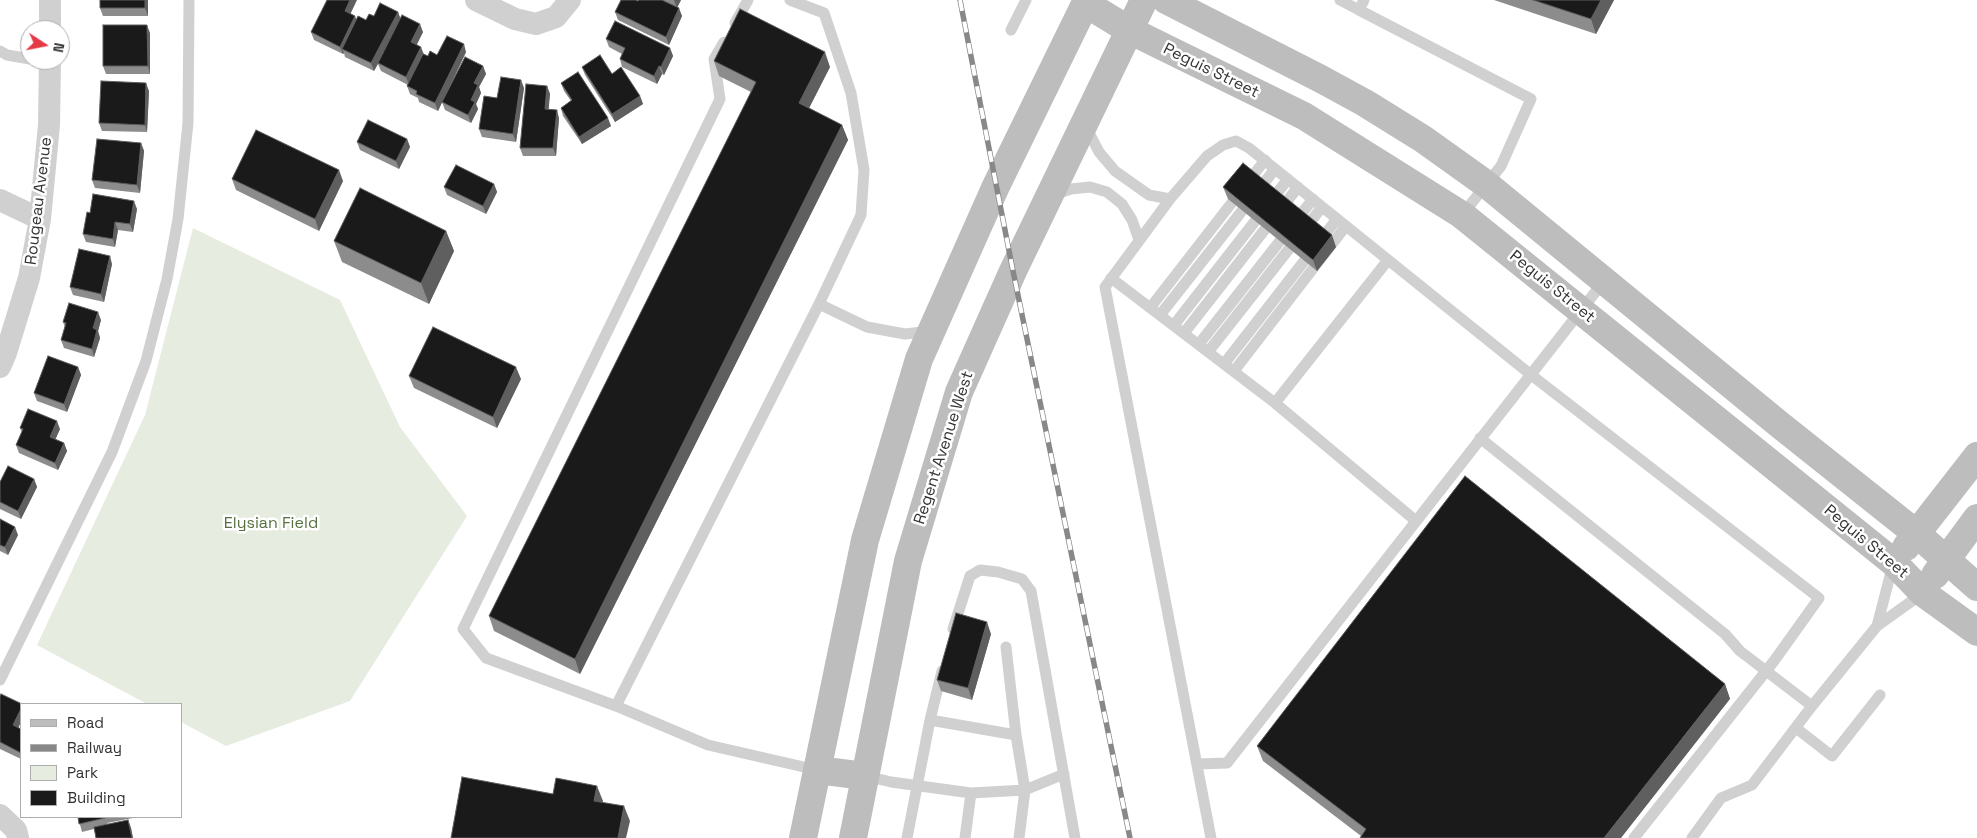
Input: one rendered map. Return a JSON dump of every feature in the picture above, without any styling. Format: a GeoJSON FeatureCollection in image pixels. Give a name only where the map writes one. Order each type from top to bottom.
{"type":"FeatureCollection","features":[{"type":"Feature","properties":{"kind":"street"},"geometry":{"type":"LineString","coordinates":[[50,0],[50,20]]}},
{"type":"Feature","properties":{"kind":"street"},"geometry":{"type":"LineString","coordinates":[[476,0],[515,19],[536,24],[556,17],[570,0]]}},
{"type":"Feature","properties":{"kind":"street","name":"Regent Avenue West"},"geometry":{"type":"LineString","coordinates":[[853,838],[908,561],[959,392],[1049,197],[1144,0]]}},
{"type":"Feature","properties":{"kind":"street"},"geometry":{"type":"LineString","coordinates":[[1166,0],[1320,79],[1424,139],[1486,184],[1780,425],[1917,534],[1977,587]]}},
{"type":"Feature","properties":{"kind":"street"},"geometry":{"type":"LineString","coordinates":[[803,838],[865,540],[919,359],[996,186],[1086,2]]}},
{"type":"Feature","properties":{"kind":"street","name":"Peguis Street"},"geometry":{"type":"LineString","coordinates":[[1086,2],[1129,30],[1304,116],[1462,215],[1893,562],[1923,592],[1977,632]]}},
{"type":"Feature","properties":{"kind":"street","name":"Rougeau Avenue"},"geometry":{"type":"LineString","coordinates":[[2,356],[29,278],[40,219],[49,125],[43,70]]}},
{"type":"Feature","properties":{"kind":"street"},"geometry":{"type":"LineString","coordinates":[[0,200],[40,219]]}},
{"type":"Feature","properties":{"kind":"street"},"geometry":{"type":"LineString","coordinates":[[1893,562],[1977,456]]}},
{"type":"Feature","properties":{"kind":"street"},"geometry":{"type":"LineString","coordinates":[[1923,592],[1977,518]]}},
{"type":"Feature","properties":{"kind":"street"},"geometry":{"type":"LineString","coordinates":[[817,770],[865,776]]}},
{"type":"Feature","properties":{"kind":"street"},"geometry":{"type":"LineString","coordinates":[[0,815],[16,830],[18,838]]}},
{"type":"Feature","properties":{"kind":"lane"},"geometry":{"type":"LineString","coordinates":[[0,680],[112,452],[146,361],[167,279],[178,219],[188,123],[189,0]]}},
{"type":"Feature","properties":{"kind":"lane"},"geometry":{"type":"LineString","coordinates":[[748,0],[714,59],[720,99],[463,629],[486,658],[616,706],[708,745],[817,770]]}},
{"type":"Feature","properties":{"kind":"lane"},"geometry":{"type":"LineString","coordinates":[[616,706],[819,304],[861,214],[864,170],[851,93],[824,13],[790,0]]}},
{"type":"Feature","properties":{"kind":"lane"},"geometry":{"type":"LineString","coordinates":[[1011,30],[1026,0]]}},
{"type":"Feature","properties":{"kind":"lane"},"geometry":{"type":"LineString","coordinates":[[1340,0],[1362,5],[1531,99],[1501,166],[1462,215]]}},
{"type":"Feature","properties":{"kind":"lane"},"geometry":{"type":"LineString","coordinates":[[0,52],[20,57]]}},
{"type":"Feature","properties":{"kind":"lane"},"geometry":{"type":"LineString","coordinates":[[1084,123],[1099,152],[1115,172],[1149,195],[1170,199]]}},
{"type":"Feature","properties":{"kind":"lane"},"geometry":{"type":"LineString","coordinates":[[1212,838],[1105,287],[1170,199],[1207,156],[1223,144],[1236,141],[1265,160],[1530,374],[1819,598],[1766,672],[1634,838]]}},
{"type":"Feature","properties":{"kind":"lane"},"geometry":{"type":"LineString","coordinates":[[1150,308],[1265,160]]}},
{"type":"Feature","properties":{"kind":"lane"},"geometry":{"type":"LineString","coordinates":[[1160,315],[1275,169]]}},
{"type":"Feature","properties":{"kind":"lane"},"geometry":{"type":"LineString","coordinates":[[1174,325],[1288,179]]}},
{"type":"Feature","properties":{"kind":"lane"},"geometry":{"type":"LineString","coordinates":[[1049,197],[1071,189],[1090,187],[1107,192],[1122,204],[1132,220],[1139,240]]}},
{"type":"Feature","properties":{"kind":"lane"},"geometry":{"type":"LineString","coordinates":[[1184,333],[1298,187]]}},
{"type":"Feature","properties":{"kind":"lane"},"geometry":{"type":"LineString","coordinates":[[1198,344],[1318,203]]}},
{"type":"Feature","properties":{"kind":"lane"},"geometry":{"type":"LineString","coordinates":[[1208,352],[1318,203]]}},
{"type":"Feature","properties":{"kind":"lane"},"geometry":{"type":"LineString","coordinates":[[1224,364],[1342,223]]}},
{"type":"Feature","properties":{"kind":"lane"},"geometry":{"type":"LineString","coordinates":[[1234,371],[1342,223]]}},
{"type":"Feature","properties":{"kind":"lane"},"geometry":{"type":"LineString","coordinates":[[1275,403],[1388,260]]}},
{"type":"Feature","properties":{"kind":"lane"},"geometry":{"type":"LineString","coordinates":[[1111,278],[1275,403],[1416,521]]}},
{"type":"Feature","properties":{"kind":"lane"},"geometry":{"type":"LineString","coordinates":[[1197,764],[1227,763],[1604,281]]}},
{"type":"Feature","properties":{"kind":"lane"},"geometry":{"type":"LineString","coordinates":[[819,304],[867,327],[905,334],[931,331]]}},
{"type":"Feature","properties":{"kind":"lane"},"geometry":{"type":"LineString","coordinates":[[1480,438],[1725,634],[1740,651],[1766,672],[1812,706]]}},
{"type":"Feature","properties":{"kind":"lane"},"geometry":{"type":"LineString","coordinates":[[1877,626],[1893,562]]}},
{"type":"Feature","properties":{"kind":"lane"},"geometry":{"type":"LineString","coordinates":[[951,636],[958,608],[970,576],[980,570],[998,572],[1022,579],[1031,591],[1075,838]]}},
{"type":"Feature","properties":{"kind":"lane"},"geometry":{"type":"LineString","coordinates":[[1692,838],[1721,798],[1752,786],[1812,706],[1877,626],[1923,592]]}},
{"type":"Feature","properties":{"kind":"lane"},"geometry":{"type":"LineString","coordinates":[[1006,647],[1016,736],[1025,790],[1019,838]]}},
{"type":"Feature","properties":{"kind":"lane"},"geometry":{"type":"LineString","coordinates":[[907,838],[930,720],[944,664]]}},
{"type":"Feature","properties":{"kind":"lane"},"geometry":{"type":"LineString","coordinates":[[1796,728],[1832,756],[1880,695]]}},
{"type":"Feature","properties":{"kind":"lane"},"geometry":{"type":"LineString","coordinates":[[930,720],[1016,736]]}},
{"type":"Feature","properties":{"kind":"lane"},"geometry":{"type":"LineString","coordinates":[[865,776],[892,782],[972,793],[1025,790],[1064,774]]}},
{"type":"Feature","properties":{"kind":"lane"},"geometry":{"type":"LineString","coordinates":[[965,838],[972,793]]}},
{"type":"Feature","properties":{"kind":"green space","name":"Elysian Field"},"geometry":{"type":"Polygon","coordinates":[[[193,228],[340,300],[400,427],[467,516],[350,701],[226,746],[182,723],[182,703],[145,703],[37,645],[145,415],[193,228]]]}},
{"type":"Feature","properties":{"kind":"building"},"geometry":{"type":"Polygon","coordinates":[[[100,0],[145,0],[145,8],[100,8],[100,0]]]}},
{"type":"Feature","properties":{"kind":"building"},"geometry":{"type":"Polygon","coordinates":[[[327,0],[350,0],[345,11],[355,16],[340,47],[311,32],[327,0]]]}},
{"type":"Feature","properties":{"kind":"building"},"geometry":{"type":"Polygon","coordinates":[[[621,0],[662,0],[679,8],[666,37],[615,12],[621,0]]]}},
{"type":"Feature","properties":{"kind":"building"},"geometry":{"type":"Polygon","coordinates":[[[1533,0],[1601,0],[1591,19],[1533,0]]]}},
{"type":"Feature","properties":{"kind":"building"},"geometry":{"type":"Polygon","coordinates":[[[380,3],[398,12],[371,63],[342,49],[358,16],[366,20],[369,14],[374,16],[380,3]]]}},
{"type":"Feature","properties":{"kind":"building"},"geometry":{"type":"Polygon","coordinates":[[[740,9],[825,52],[799,103],[842,125],[575,659],[489,616],[756,82],[714,61],[740,9]]]}},
{"type":"Feature","properties":{"kind":"building"},"geometry":{"type":"Polygon","coordinates":[[[402,15],[420,24],[411,42],[421,47],[406,77],[378,63],[402,15]]]}},
{"type":"Feature","properties":{"kind":"building"},"geometry":{"type":"Polygon","coordinates":[[[615,21],[670,48],[661,67],[659,66],[654,76],[620,59],[625,48],[606,39],[615,21]]]}},
{"type":"Feature","properties":{"kind":"building"},"geometry":{"type":"Polygon","coordinates":[[[103,25],[147,25],[148,66],[103,66],[103,25]]]}},
{"type":"Feature","properties":{"kind":"building"},"geometry":{"type":"Polygon","coordinates":[[[447,36],[464,44],[435,103],[416,94],[417,91],[407,86],[423,54],[428,56],[430,51],[437,55],[447,36]]]}},
{"type":"Feature","properties":{"kind":"building"},"geometry":{"type":"Polygon","coordinates":[[[600,55],[612,74],[621,67],[640,96],[612,114],[582,67],[600,55]]]}},
{"type":"Feature","properties":{"kind":"building"},"geometry":{"type":"Polygon","coordinates":[[[465,57],[483,66],[474,83],[478,85],[471,100],[475,102],[468,115],[442,102],[465,57]]]}},
{"type":"Feature","properties":{"kind":"building"},"geometry":{"type":"Polygon","coordinates":[[[578,72],[608,118],[579,137],[561,108],[572,100],[561,83],[578,72]]]}},
{"type":"Feature","properties":{"kind":"building"},"geometry":{"type":"Polygon","coordinates":[[[501,77],[521,80],[513,134],[479,129],[484,96],[497,98],[501,77]]]}},
{"type":"Feature","properties":{"kind":"building"},"geometry":{"type":"Polygon","coordinates":[[[101,81],[146,83],[145,125],[99,123],[101,81]]]}},
{"type":"Feature","properties":{"kind":"building"},"geometry":{"type":"Polygon","coordinates":[[[526,84],[547,86],[545,109],[557,110],[553,148],[520,148],[526,84]]]}},
{"type":"Feature","properties":{"kind":"building"},"geometry":{"type":"Polygon","coordinates":[[[368,120],[407,139],[396,161],[357,142],[368,120]]]}},
{"type":"Feature","properties":{"kind":"building"},"geometry":{"type":"Polygon","coordinates":[[[256,130],[339,170],[315,219],[232,179],[256,130]]]}},
{"type":"Feature","properties":{"kind":"building"},"geometry":{"type":"Polygon","coordinates":[[[97,139],[141,143],[137,185],[92,180],[97,139]]]}},
{"type":"Feature","properties":{"kind":"building"},"geometry":{"type":"Polygon","coordinates":[[[1243,163],[1332,235],[1313,260],[1223,187],[1243,163]]]}},
{"type":"Feature","properties":{"kind":"building"},"geometry":{"type":"Polygon","coordinates":[[[456,165],[494,184],[483,206],[444,187],[456,165]]]}},
{"type":"Feature","properties":{"kind":"building"},"geometry":{"type":"Polygon","coordinates":[[[360,188],[446,231],[421,283],[334,241],[360,188]]]}},
{"type":"Feature","properties":{"kind":"building"},"geometry":{"type":"Polygon","coordinates":[[[93,194],[134,201],[130,224],[115,222],[113,239],[83,234],[87,212],[90,213],[93,194]]]}},
{"type":"Feature","properties":{"kind":"building"},"geometry":{"type":"Polygon","coordinates":[[[79,249],[110,256],[101,294],[70,287],[79,249]]]}},
{"type":"Feature","properties":{"kind":"building"},"geometry":{"type":"Polygon","coordinates":[[[69,303],[98,312],[93,328],[97,330],[92,349],[61,340],[66,323],[63,322],[69,303]]]}},
{"type":"Feature","properties":{"kind":"building"},"geometry":{"type":"Polygon","coordinates":[[[433,327],[516,367],[493,417],[409,376],[433,327]]]}},
{"type":"Feature","properties":{"kind":"building"},"geometry":{"type":"Polygon","coordinates":[[[48,356],[78,367],[64,404],[34,393],[48,356]]]}},
{"type":"Feature","properties":{"kind":"building"},"geometry":{"type":"Polygon","coordinates":[[[28,409],[57,421],[50,437],[64,443],[55,463],[16,445],[23,429],[20,428],[28,409]]]}},
{"type":"Feature","properties":{"kind":"building"},"geometry":{"type":"Polygon","coordinates":[[[8,466],[34,479],[18,511],[0,502],[0,482],[8,466]]]}},
{"type":"Feature","properties":{"kind":"building"},"geometry":{"type":"Polygon","coordinates":[[[1465,476],[1725,684],[1604,838],[1360,838],[1366,829],[1257,746],[1465,476]]]}},
{"type":"Feature","properties":{"kind":"building"},"geometry":{"type":"Polygon","coordinates":[[[0,519],[15,527],[5,547],[0,545],[0,519]]]}},
{"type":"Feature","properties":{"kind":"building"},"geometry":{"type":"Polygon","coordinates":[[[956,613],[987,622],[968,688],[937,680],[956,613]]]}},
{"type":"Feature","properties":{"kind":"building"},"geometry":{"type":"Polygon","coordinates":[[[1,694],[20,703],[20,711],[13,725],[20,728],[20,752],[0,742],[1,694]]]}},
{"type":"Feature","properties":{"kind":"building"},"geometry":{"type":"Polygon","coordinates":[[[462,777],[553,794],[556,778],[597,786],[594,801],[624,806],[618,838],[451,838],[462,777]]]}},
{"type":"Feature","properties":{"kind":"building"},"geometry":{"type":"Polygon","coordinates":[[[78,818],[105,818],[79,824],[78,818]]]}},
{"type":"Feature","properties":{"kind":"building"},"geometry":{"type":"Polygon","coordinates":[[[128,820],[132,838],[96,838],[94,827],[128,820]]]}},
{"type":"Feature","properties":{"kind":"railway"},"geometry":{"type":"LineString","coordinates":[[960,0],[1013,271],[1130,838]]}}]}
